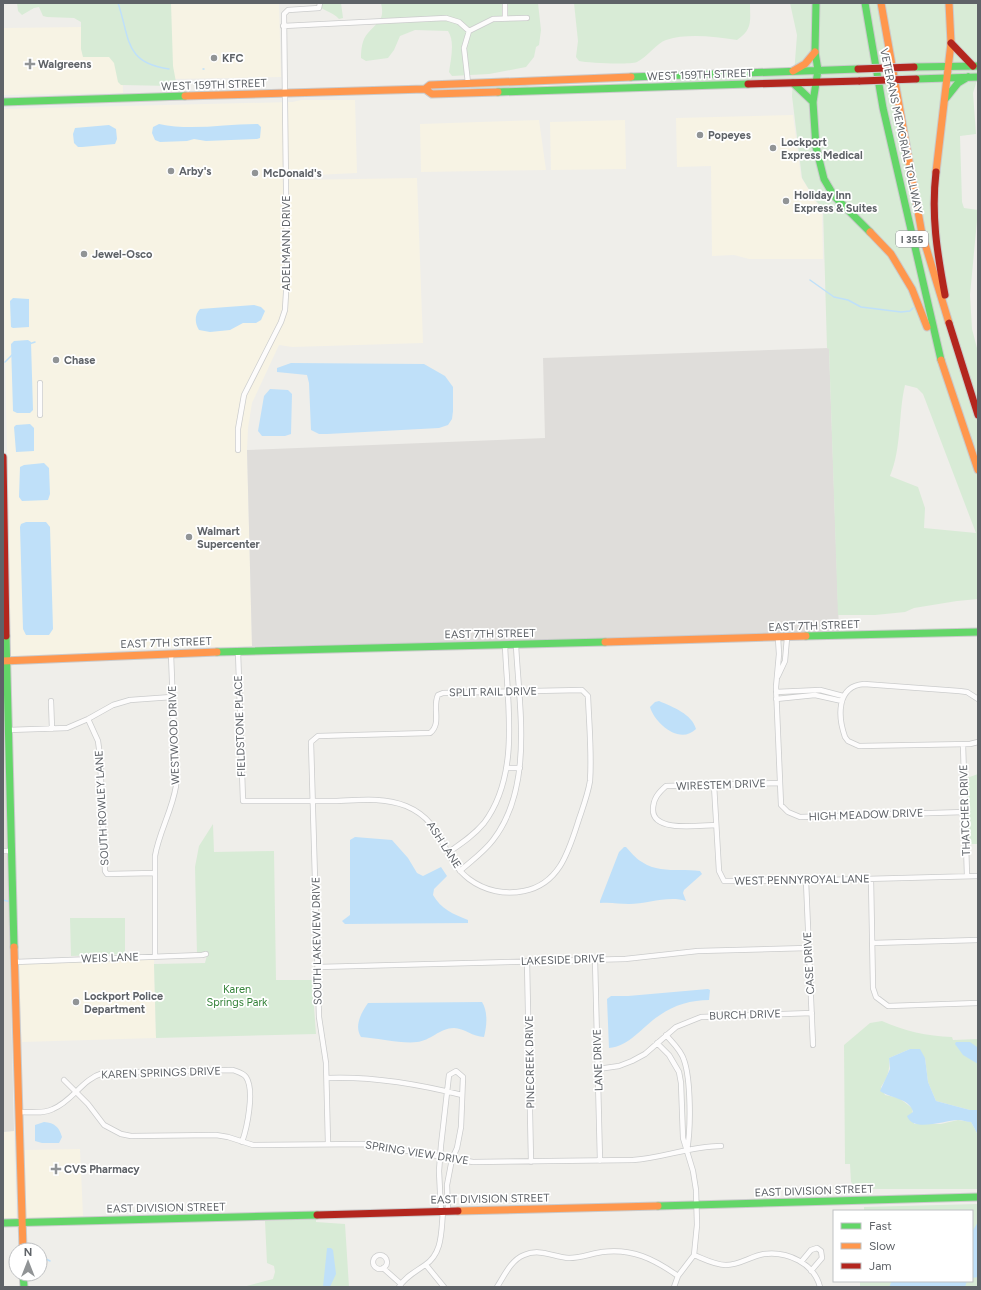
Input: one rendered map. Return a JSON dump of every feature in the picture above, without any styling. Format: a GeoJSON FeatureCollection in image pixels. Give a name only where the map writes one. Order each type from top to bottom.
{"type":"FeatureCollection","features":[{"type":"Feature","properties":{"kind":"main road"},"geometry":{"type":"LineString","coordinates":[[816,3],[815,52],[818,70],[813,102],[816,147],[824,180],[834,196],[891,254],[912,289],[940,358]]}},
{"type":"Feature","properties":{"kind":"main road","name":"VETERANS MEMORIAL TOLLWAY"},"geometry":{"type":"LineString","coordinates":[[865,3],[883,108],[940,358],[978,470]]}},
{"type":"Feature","properties":{"kind":"main road","name":"VETERANS MEMORIAL TOLLWAY"},"geometry":{"type":"LineString","coordinates":[[881,3],[896,100],[922,234],[954,344],[978,415]]}},
{"type":"Feature","properties":{"kind":"main road"},"geometry":{"type":"LineString","coordinates":[[949,3],[951,43],[949,66],[946,78],[946,98],[933,196],[935,242],[954,344]]}},
{"type":"Feature","properties":{"kind":"main road"},"geometry":{"type":"LineString","coordinates":[[951,43],[975,66]]}},
{"type":"Feature","properties":{"kind":"main road"},"geometry":{"type":"LineString","coordinates":[[793,71],[805,64],[815,52]]}},
{"type":"Feature","properties":{"kind":"main road","name":"WEST 159TH STREET"},"geometry":{"type":"LineString","coordinates":[[3,102],[425,89],[430,85],[468,83],[818,70],[975,66]]}},
{"type":"Feature","properties":{"kind":"main road"},"geometry":{"type":"LineString","coordinates":[[946,98],[958,83],[968,77]]}},
{"type":"Feature","properties":{"kind":"main road","name":"WEST 159TH STREET"},"geometry":{"type":"LineString","coordinates":[[425,89],[432,94],[978,77]]}},
{"type":"Feature","properties":{"kind":"main road"},"geometry":{"type":"LineString","coordinates":[[793,83],[813,102]]}},
{"type":"Feature","properties":{"kind":"main road"},"geometry":{"type":"LineString","coordinates":[[3,457],[4,661],[8,730],[23,1242]]}},
{"type":"Feature","properties":{"kind":"main road","name":"EAST 7TH STREET"},"geometry":{"type":"LineString","coordinates":[[4,661],[238,651],[978,632]]}},
{"type":"Feature","properties":{"kind":"main road","name":"EAST DIVISION STREET"},"geometry":{"type":"LineString","coordinates":[[3,1223],[978,1197]]}},
{"type":"Feature","properties":{"kind":"street"},"geometry":{"type":"LineString","coordinates":[[320,3],[319,8],[288,10],[284,14],[283,26],[446,18],[459,22],[469,31]]}},
{"type":"Feature","properties":{"kind":"street"},"geometry":{"type":"LineString","coordinates":[[505,3],[505,19]]}},
{"type":"Feature","properties":{"kind":"street"},"geometry":{"type":"LineString","coordinates":[[468,83],[464,48],[469,31],[493,19],[527,18]]}},
{"type":"Feature","properties":{"kind":"street","name":"ADELMANN DRIVE"},"geometry":{"type":"LineString","coordinates":[[238,450],[238,429],[244,395],[281,322],[285,310],[287,274],[283,26]]}},
{"type":"Feature","properties":{"kind":"street"},"geometry":{"type":"LineString","coordinates":[[40,382],[40,415]]}},
{"type":"Feature","properties":{"kind":"street","name":"HIGH MEADOW DRIVE"},"geometry":{"type":"LineString","coordinates":[[778,638],[779,654],[776,698],[781,805],[788,812],[800,817],[965,812]]}},
{"type":"Feature","properties":{"kind":"street","name":"HIGH MEADOW DRIVE"},"geometry":{"type":"LineString","coordinates":[[778,676],[785,661],[787,638]]}},
{"type":"Feature","properties":{"kind":"street"},"geometry":{"type":"LineString","coordinates":[[449,852],[470,838],[483,824],[495,806],[502,789],[507,768],[509,742],[505,645]]}},
{"type":"Feature","properties":{"kind":"street"},"geometry":{"type":"LineString","coordinates":[[460,871],[479,855],[493,840],[503,825],[517,788],[521,751],[516,645]]}},
{"type":"Feature","properties":{"kind":"street","name":"FIELDSTONE PLACE"},"geometry":{"type":"LineString","coordinates":[[238,651],[242,801]]}},
{"type":"Feature","properties":{"kind":"street","name":"WESTWOOD DRIVE"},"geometry":{"type":"LineString","coordinates":[[155,956],[155,873],[157,843],[173,802],[176,786],[171,654]]}},
{"type":"Feature","properties":{"kind":"street"},"geometry":{"type":"LineString","coordinates":[[978,699],[967,692],[864,684],[854,686],[842,699],[844,732],[848,741],[853,744],[867,747],[951,745],[978,742]]}},
{"type":"Feature","properties":{"kind":"street","name":"SPLIT RAIL DRIVE"},"geometry":{"type":"LineString","coordinates":[[314,738],[318,736],[430,733],[434,730],[436,725],[436,700],[438,695],[582,690],[588,696],[590,781],[565,860],[557,872],[546,882]]}},
{"type":"Feature","properties":{"kind":"street"},"geometry":{"type":"LineString","coordinates":[[776,692],[820,690],[842,699]]}},
{"type":"Feature","properties":{"kind":"street"},"geometry":{"type":"LineString","coordinates":[[776,698],[815,695],[842,699]]}},
{"type":"Feature","properties":{"kind":"street"},"geometry":{"type":"LineString","coordinates":[[8,730],[67,728],[88,719],[113,705],[130,700],[172,697]]}},
{"type":"Feature","properties":{"kind":"street"},"geometry":{"type":"LineString","coordinates":[[52,701],[52,729]]}},
{"type":"Feature","properties":{"kind":"street","name":"SOUTH ROWLEY LANE"},"geometry":{"type":"LineString","coordinates":[[88,719],[98,741],[100,756],[106,874],[155,873]]}},
{"type":"Feature","properties":{"kind":"street","name":"SOUTH LAKEVIEW DRIVE"},"geometry":{"type":"LineString","coordinates":[[314,738],[311,742],[319,1017],[325,1046],[328,1144]]}},
{"type":"Feature","properties":{"kind":"street","name":"THATCHER DRIVE"},"geometry":{"type":"LineString","coordinates":[[963,744],[967,876]]}},
{"type":"Feature","properties":{"kind":"street"},"geometry":{"type":"LineString","coordinates":[[507,768],[520,768]]}},
{"type":"Feature","properties":{"kind":"street","name":"WIRESTEM DRIVE"},"geometry":{"type":"LineString","coordinates":[[716,825],[668,826],[660,822],[653,814],[653,803],[658,793],[666,786],[780,783]]}},
{"type":"Feature","properties":{"kind":"street","name":"WEST PENNYROYAL LANE"},"geometry":{"type":"LineString","coordinates":[[714,785],[719,871],[724,881],[806,881],[978,876]]}},
{"type":"Feature","properties":{"kind":"street","name":"ASH LANE"},"geometry":{"type":"LineString","coordinates":[[242,801],[392,801],[417,811],[427,819],[435,828],[460,871],[481,887],[497,892],[514,893],[538,887],[546,882]]}},
{"type":"Feature","properties":{"kind":"street"},"geometry":{"type":"LineString","coordinates":[[3,851],[11,851]]}},
{"type":"Feature","properties":{"kind":"street"},"geometry":{"type":"LineString","coordinates":[[871,879],[873,988],[876,997],[883,1004],[894,1006],[978,1003]]}},
{"type":"Feature","properties":{"kind":"street","name":"CASE DRIVE"},"geometry":{"type":"LineString","coordinates":[[806,881],[813,1045]]}},
{"type":"Feature","properties":{"kind":"street"},"geometry":{"type":"LineString","coordinates":[[872,943],[978,940]]}},
{"type":"Feature","properties":{"kind":"street","name":"LAKESIDE DRIVE"},"geometry":{"type":"LineString","coordinates":[[318,967],[625,959],[698,951],[808,948]]}},
{"type":"Feature","properties":{"kind":"street","name":"WEIS LANE"},"geometry":{"type":"LineString","coordinates":[[15,962],[206,954]]}},
{"type":"Feature","properties":{"kind":"street","name":"LANE DRIVE"},"geometry":{"type":"LineString","coordinates":[[595,959],[600,1161]]}},
{"type":"Feature","properties":{"kind":"street","name":"PINECREEK DRIVE"},"geometry":{"type":"LineString","coordinates":[[527,961],[531,1162]]}},
{"type":"Feature","properties":{"kind":"street","name":"BURCH DRIVE"},"geometry":{"type":"LineString","coordinates":[[598,1069],[619,1066],[632,1061],[645,1054],[676,1027],[701,1017],[812,1013]]}},
{"type":"Feature","properties":{"kind":"street"},"geometry":{"type":"LineString","coordinates":[[666,1035],[678,1048],[687,1072],[690,1137],[687,1150]]}},
{"type":"Feature","properties":{"kind":"street"},"geometry":{"type":"LineString","coordinates":[[657,1043],[669,1055],[679,1072],[681,1083],[683,1138],[694,1178],[696,1205],[696,1236],[694,1255],[678,1276],[674,1287]]}},
{"type":"Feature","properties":{"kind":"street","name":"KAREN SPRINGS DRIVE"},"geometry":{"type":"LineString","coordinates":[[19,1112],[52,1110],[62,1105],[75,1091],[93,1076],[103,1073],[237,1071],[246,1077],[249,1083],[249,1116],[242,1142]]}},
{"type":"Feature","properties":{"kind":"street"},"geometry":{"type":"LineString","coordinates":[[383,1268],[400,1285],[412,1273],[426,1265],[433,1258],[438,1249],[441,1239],[444,1212],[447,1185],[452,1159],[457,1148],[463,1077],[456,1071],[449,1075],[446,1091],[439,1171],[444,1212]]}},
{"type":"Feature","properties":{"kind":"street"},"geometry":{"type":"LineString","coordinates":[[327,1078],[374,1079],[462,1095]]}},
{"type":"Feature","properties":{"kind":"street","name":"SPRING VIEW DRIVE"},"geometry":{"type":"LineString","coordinates":[[64,1080],[104,1125],[121,1134],[132,1136],[216,1135],[264,1146],[328,1144],[389,1147],[452,1159],[488,1163],[648,1159],[687,1150],[721,1146]]}},
{"type":"Feature","properties":{"kind":"street"},"geometry":{"type":"LineString","coordinates":[[801,1262],[814,1248],[821,1250],[822,1258],[811,1271]]}},
{"type":"Feature","properties":{"kind":"street"},"geometry":{"type":"LineString","coordinates":[[497,1287],[511,1264],[523,1255],[536,1252],[547,1252],[568,1258],[607,1252],[628,1251],[658,1262],[678,1276]]}},
{"type":"Feature","properties":{"kind":"street"},"geometry":{"type":"LineString","coordinates":[[694,1255],[712,1263],[725,1265],[739,1264],[763,1254],[779,1254],[793,1257],[811,1271],[820,1287]]}},
{"type":"Feature","properties":{"kind":"street"},"geometry":{"type":"LineString","coordinates":[[426,1265],[444,1287]]}},
{"type":"Feature","properties":{"kind":"shaded area"},"geometry":{"type":"Polygon","coordinates":[[[169,3],[279,3],[281,77],[170,79],[169,3]]]}},
{"type":"Feature","properties":{"kind":"shaded area"},"geometry":{"type":"Polygon","coordinates":[[[82,27],[122,52],[123,93],[3,95],[3,28],[82,27]]]}},
{"type":"Feature","properties":{"kind":"shaded area"},"geometry":{"type":"Polygon","coordinates":[[[301,100],[355,100],[357,173],[294,176],[294,180],[417,178],[423,343],[292,347],[279,345],[252,403],[248,428],[247,450],[252,646],[159,648],[11,658],[3,254],[3,109],[292,102],[301,100]]]}},
{"type":"Feature","properties":{"kind":"shaded area"},"geometry":{"type":"Polygon","coordinates":[[[793,115],[801,177],[822,212],[823,259],[749,259],[734,255],[712,256],[711,166],[677,167],[676,118],[793,115]]]}},
{"type":"Feature","properties":{"kind":"shaded area"},"geometry":{"type":"Polygon","coordinates":[[[539,120],[546,170],[421,172],[420,124],[539,120]]]}},
{"type":"Feature","properties":{"kind":"shaded area"},"geometry":{"type":"Polygon","coordinates":[[[625,120],[626,169],[551,170],[550,122],[625,120]]]}},
{"type":"Feature","properties":{"kind":"shaded area"},"geometry":{"type":"Polygon","coordinates":[[[829,348],[839,631],[552,641],[252,646],[247,450],[545,438],[543,358],[829,348]]]}},
{"type":"Feature","properties":{"kind":"shaded area"},"geometry":{"type":"Polygon","coordinates":[[[3,677],[14,1131],[3,1132],[3,677]]]}},
{"type":"Feature","properties":{"kind":"shaded area"},"geometry":{"type":"Polygon","coordinates":[[[154,959],[156,1038],[22,1042],[18,963],[154,959]]]}},
{"type":"Feature","properties":{"kind":"shaded area"},"geometry":{"type":"Polygon","coordinates":[[[14,1131],[16,1218],[3,1219],[3,1132],[14,1131]]]}},
{"type":"Feature","properties":{"kind":"shaded area"},"geometry":{"type":"Polygon","coordinates":[[[80,1149],[83,1216],[24,1218],[23,1150],[80,1149]]]}},
{"type":"Feature","properties":{"kind":"green space"},"geometry":{"type":"Polygon","coordinates":[[[17,3],[171,3],[173,66],[176,82],[172,86],[121,85],[118,82],[114,63],[109,57],[83,57],[81,49],[81,22],[74,18],[43,16],[39,7],[34,8],[22,15],[18,11],[17,3]]]}},
{"type":"Feature","properties":{"kind":"green space"},"geometry":{"type":"Polygon","coordinates":[[[317,3],[341,3],[343,18],[339,19],[321,8],[317,3]]]}},
{"type":"Feature","properties":{"kind":"green space"},"geometry":{"type":"Polygon","coordinates":[[[381,3],[538,3],[541,30],[539,45],[536,47],[534,57],[526,67],[489,74],[452,76],[449,72],[452,45],[448,31],[415,30],[400,36],[394,50],[388,58],[366,61],[361,58],[362,45],[366,35],[380,20],[382,14],[381,3]]]}},
{"type":"Feature","properties":{"kind":"green space"},"geometry":{"type":"Polygon","coordinates":[[[574,3],[750,3],[750,24],[746,32],[737,40],[693,36],[666,40],[637,62],[633,63],[618,64],[579,61],[576,57],[578,41],[574,3]]]}},
{"type":"Feature","properties":{"kind":"green space"},"geometry":{"type":"Polygon","coordinates":[[[790,3],[978,3],[978,77],[973,93],[976,134],[960,136],[962,202],[964,208],[978,210],[970,295],[972,329],[978,352],[978,599],[914,608],[905,612],[875,615],[838,615],[823,208],[816,201],[802,178],[792,96],[793,80],[648,84],[706,77],[794,74],[797,35],[790,3]],[[905,385],[898,442],[894,465],[890,476],[918,487],[925,508],[924,528],[976,533],[923,394],[917,388],[905,385]]]}},
{"type":"Feature","properties":{"kind":"green space"},"geometry":{"type":"Polygon","coordinates":[[[525,85],[533,88],[471,88],[471,87],[525,85]]]}},
{"type":"Feature","properties":{"kind":"green space"},"geometry":{"type":"Polygon","coordinates":[[[978,774],[978,844],[969,844],[967,778],[978,774]]]}},
{"type":"Feature","properties":{"kind":"green space","name":"Karen Springs Park"},"geometry":{"type":"Polygon","coordinates":[[[213,824],[214,852],[274,851],[276,980],[312,980],[316,1034],[156,1038],[154,964],[205,963],[207,955],[197,955],[195,867],[199,846],[213,824]]]}},
{"type":"Feature","properties":{"kind":"green space"},"geometry":{"type":"Polygon","coordinates":[[[70,918],[125,918],[125,954],[71,956],[70,918]]]}},
{"type":"Feature","properties":{"kind":"green space"},"geometry":{"type":"Polygon","coordinates":[[[882,1021],[899,1028],[916,1032],[952,1037],[953,1040],[978,1039],[978,1110],[970,1110],[936,1101],[928,1082],[925,1058],[910,1049],[889,1058],[888,1073],[881,1087],[885,1095],[899,1098],[912,1108],[914,1124],[941,1124],[958,1120],[971,1122],[978,1135],[978,1189],[858,1189],[851,1182],[850,1164],[845,1164],[844,1045],[870,1023],[882,1021]]]}},
{"type":"Feature","properties":{"kind":"green space"},"geometry":{"type":"Polygon","coordinates":[[[978,1204],[978,1287],[860,1287],[860,1282],[973,1282],[973,1210],[864,1210],[864,1207],[978,1204]]]}},
{"type":"Feature","properties":{"kind":"green space"},"geometry":{"type":"Polygon","coordinates":[[[316,1219],[316,1222],[345,1224],[349,1287],[243,1287],[273,1279],[275,1272],[274,1266],[267,1263],[265,1221],[316,1219]]]}},
{"type":"Feature","properties":{"kind":"water"},"geometry":{"type":"Polygon","coordinates":[[[159,124],[196,127],[258,124],[261,127],[260,138],[257,139],[206,141],[194,139],[187,141],[160,142],[155,140],[152,133],[153,127],[159,124]]]}},
{"type":"Feature","properties":{"kind":"water"},"geometry":{"type":"Polygon","coordinates":[[[109,125],[116,129],[117,139],[115,144],[78,147],[74,143],[73,134],[75,128],[109,125]]]}},
{"type":"Feature","properties":{"kind":"water"},"geometry":{"type":"Polygon","coordinates":[[[13,298],[29,299],[29,327],[11,327],[10,301],[13,298]]]}},
{"type":"Feature","properties":{"kind":"water"},"geometry":{"type":"Polygon","coordinates":[[[254,305],[261,307],[265,311],[261,320],[256,323],[243,323],[230,330],[210,332],[199,330],[196,317],[200,309],[254,305]]]}},
{"type":"Feature","properties":{"kind":"water"},"geometry":{"type":"Polygon","coordinates":[[[28,340],[31,342],[33,410],[30,413],[17,413],[13,411],[11,344],[14,341],[28,340]]]}},
{"type":"Feature","properties":{"kind":"water"},"geometry":{"type":"Polygon","coordinates":[[[291,363],[424,364],[445,376],[453,387],[452,419],[448,425],[439,428],[319,434],[311,430],[309,383],[307,375],[277,372],[277,368],[291,363]]]}},
{"type":"Feature","properties":{"kind":"water"},"geometry":{"type":"Polygon","coordinates":[[[270,389],[288,390],[292,394],[291,434],[285,436],[262,436],[258,431],[264,396],[270,389]]]}},
{"type":"Feature","properties":{"kind":"water"},"geometry":{"type":"Polygon","coordinates":[[[30,424],[34,428],[34,451],[16,452],[14,427],[16,425],[30,424]]]}},
{"type":"Feature","properties":{"kind":"water"},"geometry":{"type":"Polygon","coordinates":[[[44,463],[49,468],[50,494],[48,500],[22,501],[19,497],[20,467],[24,465],[44,463]]]}},
{"type":"Feature","properties":{"kind":"water"},"geometry":{"type":"Polygon","coordinates":[[[26,522],[46,522],[50,527],[53,629],[49,635],[26,635],[23,629],[20,527],[21,524],[26,522]]]}},
{"type":"Feature","properties":{"kind":"water"},"geometry":{"type":"Polygon","coordinates":[[[659,701],[686,715],[694,724],[696,729],[683,735],[676,734],[663,726],[657,720],[650,707],[655,702],[659,701]]]}},
{"type":"Feature","properties":{"kind":"water"},"geometry":{"type":"Polygon","coordinates":[[[355,837],[392,840],[408,858],[417,873],[423,876],[441,867],[447,876],[434,889],[433,895],[440,904],[452,913],[468,920],[468,923],[345,924],[342,921],[350,915],[350,840],[355,837]]]}},
{"type":"Feature","properties":{"kind":"water"},"geometry":{"type":"Polygon","coordinates":[[[626,847],[635,857],[649,866],[671,870],[700,871],[702,874],[684,890],[683,893],[686,901],[672,899],[636,904],[600,903],[619,852],[626,847]]]}},
{"type":"Feature","properties":{"kind":"water"},"geometry":{"type":"Polygon","coordinates":[[[710,990],[709,1000],[690,1002],[671,1008],[654,1019],[630,1040],[616,1047],[609,1048],[607,999],[611,996],[628,996],[710,990]]]}},
{"type":"Feature","properties":{"kind":"water"},"geometry":{"type":"Polygon","coordinates":[[[482,1002],[486,1019],[484,1037],[476,1036],[458,1028],[444,1030],[417,1042],[397,1042],[361,1037],[359,1033],[359,1020],[368,1003],[482,1002]]]}},
{"type":"Feature","properties":{"kind":"water"},"geometry":{"type":"Polygon","coordinates":[[[956,1042],[970,1042],[977,1047],[978,1064],[963,1055],[955,1044],[956,1042]]]}},
{"type":"Feature","properties":{"kind":"water"},"geometry":{"type":"Polygon","coordinates":[[[910,1049],[920,1049],[925,1058],[928,1082],[936,1101],[970,1110],[978,1110],[978,1135],[971,1122],[958,1120],[922,1125],[916,1124],[910,1121],[907,1116],[913,1112],[908,1104],[880,1091],[890,1069],[889,1058],[910,1049]]]}},
{"type":"Feature","properties":{"kind":"water"},"geometry":{"type":"Polygon","coordinates":[[[44,1122],[51,1123],[58,1128],[62,1137],[59,1143],[42,1143],[35,1141],[35,1125],[44,1122]]]}},
{"type":"Feature","properties":{"kind":"water"},"geometry":{"type":"Polygon","coordinates":[[[978,1222],[978,1277],[973,1278],[973,1230],[978,1222]]]}},
{"type":"Feature","properties":{"kind":"water"},"geometry":{"type":"Polygon","coordinates":[[[327,1248],[331,1248],[333,1250],[336,1274],[330,1287],[323,1287],[327,1248]]]}},
{"type":"Feature","properties":{"kind":"water"},"geometry":{"type":"Polygon","coordinates":[[[892,1282],[967,1282],[965,1287],[889,1287],[892,1282]]]}},
{"type":"Feature","properties":{"kind":"waterway"},"geometry":{"type":"LineString","coordinates":[[118,3],[131,47],[136,55],[154,66],[169,69]]}},
{"type":"Feature","properties":{"kind":"waterway"},"geometry":{"type":"LineString","coordinates":[[810,280],[834,297],[848,300],[861,307],[901,312],[910,311],[913,308]]}},
{"type":"Feature","properties":{"kind":"waterway"},"geometry":{"type":"LineString","coordinates":[[29,344],[35,342]]}},
{"type":"Feature","properties":{"kind":"waterway"},"geometry":{"type":"LineString","coordinates":[[5,362],[13,354]]}},
{"type":"Feature","properties":{"kind":"waterway"},"geometry":{"type":"LineString","coordinates":[[3,900],[11,902]]}},
{"type":"Feature","properties":{"kind":"traffic: fast"},"geometry":{"type":"LineString","coordinates":[[816,3],[815,52],[818,70],[813,102],[816,147],[824,179],[834,196],[870,232]]}},
{"type":"Feature","properties":{"kind":"traffic: fast"},"geometry":{"type":"LineString","coordinates":[[865,3],[883,108],[941,360]]}},
{"type":"Feature","properties":{"kind":"traffic: fast"},"geometry":{"type":"LineString","coordinates":[[914,67],[978,66]]}},
{"type":"Feature","properties":{"kind":"traffic: fast"},"geometry":{"type":"LineString","coordinates":[[631,77],[858,69]]}},
{"type":"Feature","properties":{"kind":"traffic: fast"},"geometry":{"type":"LineString","coordinates":[[946,98],[958,83],[968,77]]}},
{"type":"Feature","properties":{"kind":"traffic: fast"},"geometry":{"type":"LineString","coordinates":[[916,79],[978,77]]}},
{"type":"Feature","properties":{"kind":"traffic: fast"},"geometry":{"type":"LineString","coordinates":[[793,83],[813,102]]}},
{"type":"Feature","properties":{"kind":"traffic: fast"},"geometry":{"type":"LineString","coordinates":[[498,92],[748,84]]}},
{"type":"Feature","properties":{"kind":"traffic: fast"},"geometry":{"type":"LineString","coordinates":[[3,102],[185,96]]}},
{"type":"Feature","properties":{"kind":"traffic: fast"},"geometry":{"type":"LineString","coordinates":[[806,636],[978,632]]}},
{"type":"Feature","properties":{"kind":"traffic: fast"},"geometry":{"type":"LineString","coordinates":[[6,636],[14,947]]}},
{"type":"Feature","properties":{"kind":"traffic: fast"},"geometry":{"type":"LineString","coordinates":[[217,652],[605,642]]}},
{"type":"Feature","properties":{"kind":"traffic: fast"},"geometry":{"type":"LineString","coordinates":[[658,1206],[978,1197]]}},
{"type":"Feature","properties":{"kind":"traffic: fast"},"geometry":{"type":"LineString","coordinates":[[3,1223],[317,1215]]}},
{"type":"Feature","properties":{"kind":"traffic: fast"},"geometry":{"type":"LineString","coordinates":[[24,1282],[24,1287]]}},
{"type":"Feature","properties":{"kind":"traffic: slow"},"geometry":{"type":"LineString","coordinates":[[881,3],[922,234],[949,323]]}},
{"type":"Feature","properties":{"kind":"traffic: slow"},"geometry":{"type":"LineString","coordinates":[[936,172],[951,43],[949,3]]}},
{"type":"Feature","properties":{"kind":"traffic: slow"},"geometry":{"type":"LineString","coordinates":[[793,71],[805,64],[815,52]]}},
{"type":"Feature","properties":{"kind":"traffic: slow"},"geometry":{"type":"LineString","coordinates":[[425,89],[430,85],[631,77]]}},
{"type":"Feature","properties":{"kind":"traffic: slow"},"geometry":{"type":"LineString","coordinates":[[185,96],[425,89],[432,94],[498,92]]}},
{"type":"Feature","properties":{"kind":"traffic: slow"},"geometry":{"type":"LineString","coordinates":[[870,232],[891,254],[912,289],[927,327]]}},
{"type":"Feature","properties":{"kind":"traffic: slow"},"geometry":{"type":"LineString","coordinates":[[941,360],[978,470]]}},
{"type":"Feature","properties":{"kind":"traffic: slow"},"geometry":{"type":"LineString","coordinates":[[605,642],[806,636]]}},
{"type":"Feature","properties":{"kind":"traffic: slow"},"geometry":{"type":"LineString","coordinates":[[3,661],[217,652]]}},
{"type":"Feature","properties":{"kind":"traffic: slow"},"geometry":{"type":"LineString","coordinates":[[14,947],[23,1242]]}},
{"type":"Feature","properties":{"kind":"traffic: slow"},"geometry":{"type":"LineString","coordinates":[[458,1211],[658,1206]]}},
{"type":"Feature","properties":{"kind":"traffic: jam"},"geometry":{"type":"LineString","coordinates":[[951,43],[973,66]]}},
{"type":"Feature","properties":{"kind":"traffic: jam"},"geometry":{"type":"LineString","coordinates":[[858,69],[914,67]]}},
{"type":"Feature","properties":{"kind":"traffic: jam"},"geometry":{"type":"LineString","coordinates":[[860,81],[916,79]]}},
{"type":"Feature","properties":{"kind":"traffic: jam"},"geometry":{"type":"LineString","coordinates":[[748,84],[860,81]]}},
{"type":"Feature","properties":{"kind":"traffic: jam"},"geometry":{"type":"LineString","coordinates":[[936,172],[934,203],[936,234],[945,295]]}},
{"type":"Feature","properties":{"kind":"traffic: jam"},"geometry":{"type":"LineString","coordinates":[[949,323],[978,415]]}},
{"type":"Feature","properties":{"kind":"traffic: jam"},"geometry":{"type":"LineString","coordinates":[[3,457],[6,636]]}},
{"type":"Feature","properties":{"kind":"traffic: jam"},"geometry":{"type":"LineString","coordinates":[[317,1215],[458,1211]]}},
{"type":"Feature","properties":{"kind":"place","name":"KFC"},"geometry":{"type":"Point","coordinates":[214,58]}},
{"type":"Feature","properties":{"kind":"place","name":"Walgreens"},"geometry":{"type":"Point","coordinates":[30,64]}},
{"type":"Feature","properties":{"kind":"place","name":"Popeyes"},"geometry":{"type":"Point","coordinates":[700,135]}},
{"type":"Feature","properties":{"kind":"place","name":"Lockport Express Medical"},"geometry":{"type":"Point","coordinates":[773,148]}},
{"type":"Feature","properties":{"kind":"place","name":"Arby's"},"geometry":{"type":"Point","coordinates":[171,171]}},
{"type":"Feature","properties":{"kind":"place","name":"McDonald's"},"geometry":{"type":"Point","coordinates":[255,173]}},
{"type":"Feature","properties":{"kind":"place","name":"Holiday Inn Express & Suites"},"geometry":{"type":"Point","coordinates":[786,201]}},
{"type":"Feature","properties":{"kind":"place","name":"Jewel-Osco"},"geometry":{"type":"Point","coordinates":[84,254]}},
{"type":"Feature","properties":{"kind":"place","name":"Chase"},"geometry":{"type":"Point","coordinates":[56,360]}},
{"type":"Feature","properties":{"kind":"place","name":"Walmart Supercenter"},"geometry":{"type":"Point","coordinates":[189,537]}},
{"type":"Feature","properties":{"kind":"place","name":"Lockport Police Department"},"geometry":{"type":"Point","coordinates":[76,1002]}},
{"type":"Feature","properties":{"kind":"place","name":"CVS Pharmacy"},"geometry":{"type":"Point","coordinates":[56,1169]}}]}
